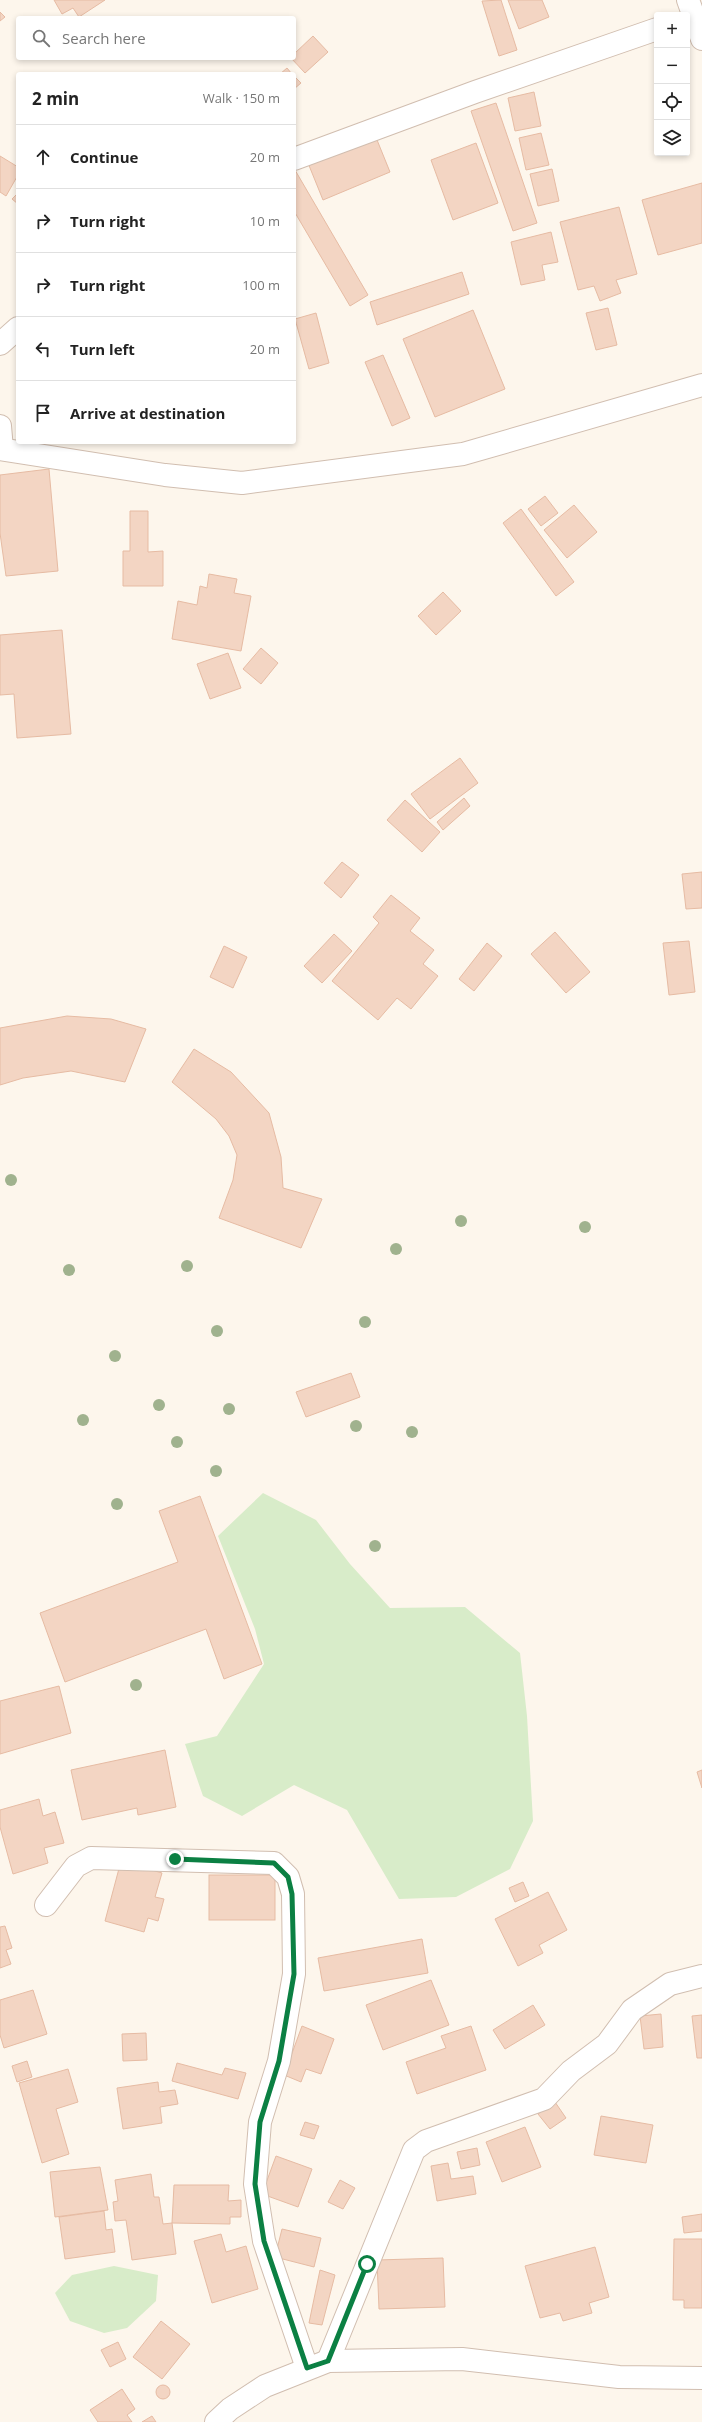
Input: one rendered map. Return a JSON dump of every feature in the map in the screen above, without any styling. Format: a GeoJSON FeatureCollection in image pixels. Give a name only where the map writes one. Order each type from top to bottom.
{"type":"FeatureCollection","features":[{"type":"Feature","properties":{"kind":"street"},"geometry":{"type":"LineString","coordinates":[[690,12],[702,39]]}},
{"type":"Feature","properties":{"kind":"street"},"geometry":{"type":"LineString","coordinates":[[296,158],[482,89],[654,30]]}},
{"type":"Feature","properties":{"kind":"street"},"geometry":{"type":"LineString","coordinates":[[0,344],[16,330]]}},
{"type":"Feature","properties":{"kind":"street"},"geometry":{"type":"LineString","coordinates":[[0,426],[1,449],[165,475],[242,483],[463,454],[702,385]]}},
{"type":"Feature","properties":{"kind":"street"},"geometry":{"type":"LineString","coordinates":[[46,1905],[76,1866],[91,1858],[274,1863],[288,1877],[292,1894],[294,1974],[279,2061],[260,2122],[255,2184],[264,2241],[307,2368]]}},
{"type":"Feature","properties":{"kind":"street"},"geometry":{"type":"LineString","coordinates":[[328,2361],[414,2150],[426,2141],[544,2098],[571,2071],[607,2044],[632,2010],[670,1984],[702,1976]]}},
{"type":"Feature","properties":{"kind":"street"},"geometry":{"type":"LineString","coordinates":[[216,2422],[265,2386],[307,2368],[328,2361],[462,2359],[619,2377],[702,2378]]}},
{"type":"Feature","properties":{"kind":"green space"},"geometry":{"type":"Polygon","coordinates":[[[263,1493],[316,1520],[350,1564],[390,1608],[465,1607],[520,1653],[527,1716],[533,1821],[510,1869],[456,1897],[399,1899],[347,1810],[294,1785],[242,1816],[203,1796],[185,1744],[217,1736],[264,1664],[255,1629],[218,1536],[263,1493]]]}},
{"type":"Feature","properties":{"kind":"green space"},"geometry":{"type":"Polygon","coordinates":[[[114,2266],[158,2275],[156,2301],[127,2328],[104,2333],[70,2321],[55,2293],[72,2275],[114,2266]]]}},
{"type":"Feature","properties":{"kind":"building"},"geometry":{"type":"Polygon","coordinates":[[[54,0],[105,0],[81,16],[78,16],[73,8],[62,14],[54,0]]]}},
{"type":"Feature","properties":{"kind":"building"},"geometry":{"type":"Polygon","coordinates":[[[501,0],[517,50],[499,56],[482,1],[501,0]]]}},
{"type":"Feature","properties":{"kind":"building"},"geometry":{"type":"Polygon","coordinates":[[[508,0],[542,0],[549,17],[519,29],[508,0]]]}},
{"type":"Feature","properties":{"kind":"building"},"geometry":{"type":"Polygon","coordinates":[[[0,12],[5,17],[0,21],[0,12]]]}},
{"type":"Feature","properties":{"kind":"building"},"geometry":{"type":"Polygon","coordinates":[[[313,36],[328,52],[305,73],[293,60],[296,60],[296,52],[313,36]]]}},
{"type":"Feature","properties":{"kind":"building"},"geometry":{"type":"Polygon","coordinates":[[[287,68],[290,72],[282,72],[287,68]]]}},
{"type":"Feature","properties":{"kind":"building"},"geometry":{"type":"Polygon","coordinates":[[[296,78],[301,83],[296,87],[296,78]]]}},
{"type":"Feature","properties":{"kind":"building"},"geometry":{"type":"Polygon","coordinates":[[[534,92],[541,126],[515,131],[508,98],[534,92]]]}},
{"type":"Feature","properties":{"kind":"building"},"geometry":{"type":"Polygon","coordinates":[[[496,103],[537,223],[513,231],[471,111],[496,103]]]}},
{"type":"Feature","properties":{"kind":"building"},"geometry":{"type":"Polygon","coordinates":[[[541,133],[549,165],[526,170],[519,138],[541,133]]]}},
{"type":"Feature","properties":{"kind":"building"},"geometry":{"type":"Polygon","coordinates":[[[375,135],[390,172],[323,200],[308,163],[375,135]]]}},
{"type":"Feature","properties":{"kind":"building"},"geometry":{"type":"Polygon","coordinates":[[[476,143],[498,203],[453,220],[431,160],[476,143]]]}},
{"type":"Feature","properties":{"kind":"building"},"geometry":{"type":"Polygon","coordinates":[[[0,156],[16,166],[16,178],[6,196],[0,192],[0,156]]]}},
{"type":"Feature","properties":{"kind":"building"},"geometry":{"type":"Polygon","coordinates":[[[552,169],[559,201],[538,206],[530,174],[552,169]]]}},
{"type":"Feature","properties":{"kind":"building"},"geometry":{"type":"Polygon","coordinates":[[[296,172],[368,295],[350,306],[296,214],[296,172]]]}},
{"type":"Feature","properties":{"kind":"building"},"geometry":{"type":"Polygon","coordinates":[[[702,183],[702,243],[658,255],[642,200],[702,183]]]}},
{"type":"Feature","properties":{"kind":"building"},"geometry":{"type":"Polygon","coordinates":[[[16,195],[16,202],[12,199],[16,195]]]}},
{"type":"Feature","properties":{"kind":"building"},"geometry":{"type":"Polygon","coordinates":[[[619,207],[637,274],[616,280],[621,293],[600,301],[594,286],[578,290],[560,222],[619,207]]]}},
{"type":"Feature","properties":{"kind":"building"},"geometry":{"type":"Polygon","coordinates":[[[551,232],[558,262],[542,265],[545,280],[521,285],[511,242],[551,232]]]}},
{"type":"Feature","properties":{"kind":"building"},"geometry":{"type":"Polygon","coordinates":[[[462,272],[469,294],[377,325],[370,302],[462,272]]]}},
{"type":"Feature","properties":{"kind":"building"},"geometry":{"type":"Polygon","coordinates":[[[608,308],[617,345],[596,350],[586,313],[608,308]]]}},
{"type":"Feature","properties":{"kind":"building"},"geometry":{"type":"Polygon","coordinates":[[[473,310],[505,389],[435,417],[403,339],[473,310]]]}},
{"type":"Feature","properties":{"kind":"building"},"geometry":{"type":"Polygon","coordinates":[[[316,313],[329,363],[309,369],[296,319],[316,313]]]}},
{"type":"Feature","properties":{"kind":"building"},"geometry":{"type":"Polygon","coordinates":[[[383,355],[410,418],[392,426],[365,362],[383,355]]]}},
{"type":"Feature","properties":{"kind":"building"},"geometry":{"type":"Polygon","coordinates":[[[49,469],[58,571],[6,576],[0,533],[0,475],[49,469]]]}},
{"type":"Feature","properties":{"kind":"building"},"geometry":{"type":"Polygon","coordinates":[[[545,496],[558,513],[541,526],[528,509],[545,496]]]}},
{"type":"Feature","properties":{"kind":"building"},"geometry":{"type":"Polygon","coordinates":[[[574,505],[597,532],[567,558],[544,530],[574,505]]]}},
{"type":"Feature","properties":{"kind":"building"},"geometry":{"type":"Polygon","coordinates":[[[521,509],[574,582],[556,596],[503,523],[521,509]]]}},
{"type":"Feature","properties":{"kind":"building"},"geometry":{"type":"Polygon","coordinates":[[[130,511],[148,511],[148,552],[163,551],[163,586],[123,586],[123,551],[130,551],[130,511]]]}},
{"type":"Feature","properties":{"kind":"building"},"geometry":{"type":"Polygon","coordinates":[[[209,574],[237,579],[234,593],[251,596],[241,651],[172,639],[178,601],[197,605],[200,586],[207,588],[209,574]]]}},
{"type":"Feature","properties":{"kind":"building"},"geometry":{"type":"Polygon","coordinates":[[[443,592],[461,611],[436,635],[418,616],[443,592]]]}},
{"type":"Feature","properties":{"kind":"building"},"geometry":{"type":"Polygon","coordinates":[[[62,630],[71,734],[17,738],[14,694],[0,695],[0,635],[62,630]]]}},
{"type":"Feature","properties":{"kind":"building"},"geometry":{"type":"Polygon","coordinates":[[[261,648],[278,663],[261,684],[243,669],[261,648]]]}},
{"type":"Feature","properties":{"kind":"building"},"geometry":{"type":"Polygon","coordinates":[[[228,653],[241,688],[210,699],[197,664],[228,653]]]}},
{"type":"Feature","properties":{"kind":"building"},"geometry":{"type":"Polygon","coordinates":[[[460,758],[478,783],[430,819],[411,794],[460,758]]]}},
{"type":"Feature","properties":{"kind":"building"},"geometry":{"type":"Polygon","coordinates":[[[464,798],[470,806],[443,830],[437,822],[464,798]]]}},
{"type":"Feature","properties":{"kind":"building"},"geometry":{"type":"Polygon","coordinates":[[[405,800],[440,832],[422,852],[387,820],[405,800]]]}},
{"type":"Feature","properties":{"kind":"building"},"geometry":{"type":"Polygon","coordinates":[[[342,862],[359,875],[341,898],[324,883],[342,862]]]}},
{"type":"Feature","properties":{"kind":"building"},"geometry":{"type":"Polygon","coordinates":[[[702,872],[702,908],[686,909],[682,874],[702,872]]]}},
{"type":"Feature","properties":{"kind":"building"},"geometry":{"type":"Polygon","coordinates":[[[391,895],[420,918],[410,931],[434,950],[423,964],[438,976],[411,1009],[397,998],[378,1020],[332,981],[379,923],[373,917],[391,895]]]}},
{"type":"Feature","properties":{"kind":"building"},"geometry":{"type":"Polygon","coordinates":[[[555,932],[590,972],[566,993],[531,954],[555,932]]]}},
{"type":"Feature","properties":{"kind":"building"},"geometry":{"type":"Polygon","coordinates":[[[334,934],[352,951],[322,983],[304,966],[334,934]]]}},
{"type":"Feature","properties":{"kind":"building"},"geometry":{"type":"Polygon","coordinates":[[[689,941],[695,992],[669,995],[663,943],[689,941]]]}},
{"type":"Feature","properties":{"kind":"building"},"geometry":{"type":"Polygon","coordinates":[[[487,943],[502,956],[474,991],[459,979],[487,943]]]}},
{"type":"Feature","properties":{"kind":"building"},"geometry":{"type":"Polygon","coordinates":[[[224,946],[247,957],[233,988],[210,977],[224,946]]]}},
{"type":"Feature","properties":{"kind":"building"},"geometry":{"type":"Polygon","coordinates":[[[67,1016],[111,1019],[146,1029],[125,1082],[71,1071],[23,1078],[0,1085],[0,1028],[67,1016]]]}},
{"type":"Feature","properties":{"kind":"building"},"geometry":{"type":"Polygon","coordinates":[[[194,1049],[231,1072],[269,1113],[281,1157],[283,1188],[322,1199],[301,1248],[219,1218],[233,1180],[237,1155],[229,1136],[216,1119],[172,1082],[194,1049]]]}},
{"type":"Feature","properties":{"kind":"building"},"geometry":{"type":"Polygon","coordinates":[[[351,1373],[360,1397],[306,1417],[296,1392],[351,1373]]]}},
{"type":"Feature","properties":{"kind":"building"},"geometry":{"type":"Polygon","coordinates":[[[200,1496],[262,1664],[224,1679],[206,1629],[65,1682],[40,1613],[178,1562],[159,1511],[200,1496]]]}},
{"type":"Feature","properties":{"kind":"building"},"geometry":{"type":"Polygon","coordinates":[[[59,1686],[71,1733],[0,1754],[0,1701],[59,1686]]]}},
{"type":"Feature","properties":{"kind":"building"},"geometry":{"type":"Polygon","coordinates":[[[165,1750],[176,1807],[138,1815],[137,1808],[82,1820],[71,1770],[165,1750]]]}},
{"type":"Feature","properties":{"kind":"building"},"geometry":{"type":"Polygon","coordinates":[[[702,1770],[702,1788],[697,1772],[702,1770]]]}},
{"type":"Feature","properties":{"kind":"building"},"geometry":{"type":"Polygon","coordinates":[[[39,1799],[43,1816],[55,1812],[64,1843],[44,1848],[48,1863],[13,1874],[0,1827],[0,1810],[39,1799]]]}},
{"type":"Feature","properties":{"kind":"building"},"geometry":{"type":"Polygon","coordinates":[[[121,1861],[162,1873],[155,1897],[164,1899],[158,1921],[148,1918],[144,1932],[105,1921],[121,1861]]]}},
{"type":"Feature","properties":{"kind":"building"},"geometry":{"type":"Polygon","coordinates":[[[209,1875],[275,1875],[275,1920],[209,1920],[209,1875]]]}},
{"type":"Feature","properties":{"kind":"building"},"geometry":{"type":"Polygon","coordinates":[[[523,1882],[529,1896],[515,1902],[509,1888],[523,1882]]]}},
{"type":"Feature","properties":{"kind":"building"},"geometry":{"type":"Polygon","coordinates":[[[548,1892],[567,1930],[539,1945],[543,1953],[518,1966],[495,1919],[548,1892]]]}},
{"type":"Feature","properties":{"kind":"building"},"geometry":{"type":"Polygon","coordinates":[[[5,1926],[12,1948],[6,1950],[11,1964],[0,1968],[0,1927],[5,1926]]]}},
{"type":"Feature","properties":{"kind":"building"},"geometry":{"type":"Polygon","coordinates":[[[422,1939],[428,1973],[324,1991],[318,1958],[422,1939]]]}},
{"type":"Feature","properties":{"kind":"building"},"geometry":{"type":"Polygon","coordinates":[[[431,1980],[449,2025],[383,2050],[366,2005],[431,1980]]]}},
{"type":"Feature","properties":{"kind":"building"},"geometry":{"type":"Polygon","coordinates":[[[33,1990],[47,2034],[4,2048],[0,2035],[0,2000],[33,1990]]]}},
{"type":"Feature","properties":{"kind":"building"},"geometry":{"type":"Polygon","coordinates":[[[533,2005],[545,2025],[505,2049],[493,2030],[533,2005]]]}},
{"type":"Feature","properties":{"kind":"building"},"geometry":{"type":"Polygon","coordinates":[[[661,2014],[663,2047],[644,2049],[640,2016],[661,2014]]]}},
{"type":"Feature","properties":{"kind":"building"},"geometry":{"type":"Polygon","coordinates":[[[702,2015],[702,2058],[697,2058],[692,2016],[702,2015]]]}},
{"type":"Feature","properties":{"kind":"building"},"geometry":{"type":"Polygon","coordinates":[[[302,2026],[334,2039],[321,2074],[306,2069],[301,2082],[284,2075],[302,2026]]]}},
{"type":"Feature","properties":{"kind":"building"},"geometry":{"type":"Polygon","coordinates":[[[471,2026],[486,2070],[417,2094],[406,2062],[446,2048],[441,2036],[471,2026]]]}},
{"type":"Feature","properties":{"kind":"building"},"geometry":{"type":"Polygon","coordinates":[[[146,2033],[147,2060],[123,2061],[122,2034],[146,2033]]]}},
{"type":"Feature","properties":{"kind":"building"},"geometry":{"type":"Polygon","coordinates":[[[27,2061],[32,2077],[17,2082],[12,2066],[27,2061]]]}},
{"type":"Feature","properties":{"kind":"building"},"geometry":{"type":"Polygon","coordinates":[[[177,2063],[222,2075],[225,2068],[246,2073],[238,2099],[172,2081],[177,2063]]]}},
{"type":"Feature","properties":{"kind":"building"},"geometry":{"type":"Polygon","coordinates":[[[68,2069],[78,2102],[56,2109],[69,2154],[42,2163],[19,2083],[68,2069]]]}},
{"type":"Feature","properties":{"kind":"building"},"geometry":{"type":"Polygon","coordinates":[[[158,2082],[159,2092],[175,2090],[178,2104],[160,2107],[162,2123],[123,2129],[117,2088],[158,2082]]]}},
{"type":"Feature","properties":{"kind":"building"},"geometry":{"type":"Polygon","coordinates":[[[555,2102],[566,2118],[550,2129],[538,2114],[555,2102]]]}},
{"type":"Feature","properties":{"kind":"building"},"geometry":{"type":"Polygon","coordinates":[[[601,2116],[653,2125],[646,2163],[594,2155],[601,2116]]]}},
{"type":"Feature","properties":{"kind":"building"},"geometry":{"type":"Polygon","coordinates":[[[305,2122],[319,2126],[314,2139],[300,2135],[305,2122]]]}},
{"type":"Feature","properties":{"kind":"building"},"geometry":{"type":"Polygon","coordinates":[[[525,2127],[541,2167],[502,2182],[486,2142],[525,2127]]]}},
{"type":"Feature","properties":{"kind":"building"},"geometry":{"type":"Polygon","coordinates":[[[477,2148],[480,2165],[461,2169],[457,2152],[477,2148]]]}},
{"type":"Feature","properties":{"kind":"building"},"geometry":{"type":"Polygon","coordinates":[[[276,2156],[312,2169],[298,2207],[262,2194],[276,2156]]]}},
{"type":"Feature","properties":{"kind":"building"},"geometry":{"type":"Polygon","coordinates":[[[448,2163],[451,2179],[473,2176],[476,2194],[437,2201],[431,2166],[448,2163]]]}},
{"type":"Feature","properties":{"kind":"building"},"geometry":{"type":"Polygon","coordinates":[[[100,2167],[108,2210],[55,2217],[50,2172],[100,2167]]]}},
{"type":"Feature","properties":{"kind":"building"},"geometry":{"type":"Polygon","coordinates":[[[151,2174],[154,2197],[159,2197],[163,2224],[172,2223],[176,2254],[132,2260],[126,2220],[115,2221],[113,2202],[118,2201],[115,2180],[151,2174]]]}},
{"type":"Feature","properties":{"kind":"building"},"geometry":{"type":"Polygon","coordinates":[[[340,2180],[355,2188],[343,2209],[328,2202],[340,2180]]]}},
{"type":"Feature","properties":{"kind":"building"},"geometry":{"type":"Polygon","coordinates":[[[174,2185],[229,2185],[228,2201],[241,2200],[241,2217],[230,2217],[230,2224],[172,2223],[174,2185]]]}},
{"type":"Feature","properties":{"kind":"building"},"geometry":{"type":"Polygon","coordinates":[[[104,2211],[106,2230],[112,2229],[115,2252],[65,2259],[59,2217],[104,2211]]]}},
{"type":"Feature","properties":{"kind":"building"},"geometry":{"type":"Polygon","coordinates":[[[702,2214],[702,2231],[684,2233],[682,2217],[702,2214]]]}},
{"type":"Feature","properties":{"kind":"building"},"geometry":{"type":"Polygon","coordinates":[[[282,2229],[321,2238],[314,2267],[275,2257],[282,2229]]]}},
{"type":"Feature","properties":{"kind":"building"},"geometry":{"type":"Polygon","coordinates":[[[221,2234],[226,2252],[246,2246],[258,2289],[212,2303],[194,2241],[221,2234]]]}},
{"type":"Feature","properties":{"kind":"building"},"geometry":{"type":"Polygon","coordinates":[[[674,2239],[702,2239],[702,2308],[684,2308],[684,2300],[673,2300],[674,2239]]]}},
{"type":"Feature","properties":{"kind":"building"},"geometry":{"type":"Polygon","coordinates":[[[595,2247],[609,2297],[589,2303],[592,2313],[563,2321],[560,2313],[540,2318],[525,2266],[595,2247]]]}},
{"type":"Feature","properties":{"kind":"building"},"geometry":{"type":"Polygon","coordinates":[[[443,2258],[445,2307],[379,2309],[377,2260],[443,2258]]]}},
{"type":"Feature","properties":{"kind":"building"},"geometry":{"type":"Polygon","coordinates":[[[320,2270],[335,2275],[322,2325],[309,2323],[320,2270]]]}},
{"type":"Feature","properties":{"kind":"building"},"geometry":{"type":"Polygon","coordinates":[[[161,2321],[190,2344],[162,2379],[133,2357],[161,2321]]]}},
{"type":"Feature","properties":{"kind":"building"},"geometry":{"type":"Polygon","coordinates":[[[118,2342],[126,2359],[110,2367],[101,2350],[118,2342]]]}},
{"type":"Feature","properties":{"kind":"building"},"geometry":{"type":"Polygon","coordinates":[[[163,2385],[168,2387],[170,2392],[168,2397],[163,2399],[158,2397],[156,2392],[158,2387],[163,2385]]]}},
{"type":"Feature","properties":{"kind":"building"},"geometry":{"type":"Polygon","coordinates":[[[122,2389],[135,2409],[127,2415],[132,2422],[98,2422],[90,2410],[122,2389]]]}},
{"type":"Feature","properties":{"kind":"building"},"geometry":{"type":"Polygon","coordinates":[[[152,2416],[156,2422],[142,2422],[152,2416]]]}},
{"type":"Feature","properties":{"kind":"route"},"geometry":{"type":"LineString","coordinates":[[175,1859],[274,1863],[288,1877],[292,1894],[294,1974],[286,2028],[279,2061],[260,2122],[255,2184],[264,2241],[307,2368],[328,2361],[367,2264]]}}]}
